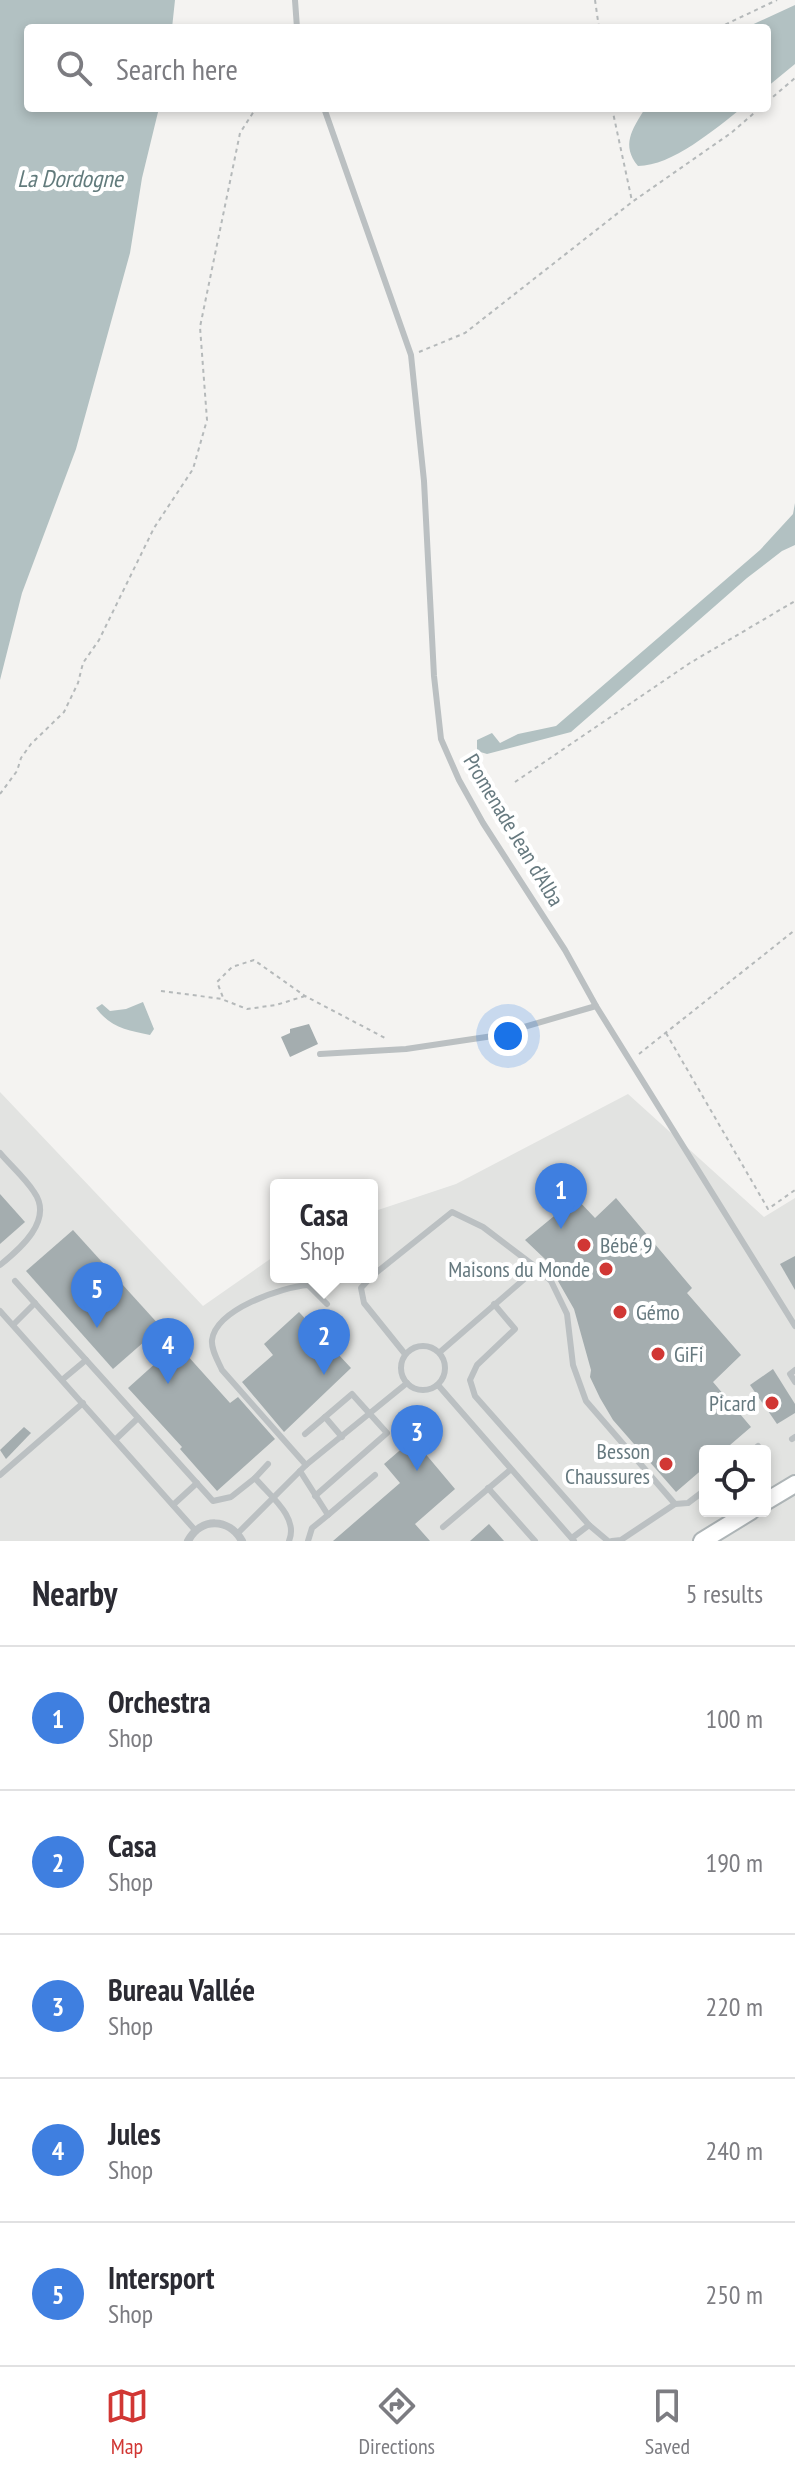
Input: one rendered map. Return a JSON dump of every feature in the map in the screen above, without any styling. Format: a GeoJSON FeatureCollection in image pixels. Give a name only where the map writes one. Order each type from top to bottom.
{"type":"FeatureCollection","features":[{"type":"Feature","properties":{"kind":"main road"},"geometry":{"type":"LineString","coordinates":[[771,1498],[795,1484]]}},
{"type":"Feature","properties":{"kind":"main road"},"geometry":{"type":"LineString","coordinates":[[702,1541],[741,1517]]}},
{"type":"Feature","properties":{"kind":"street"},"geometry":{"type":"LineString","coordinates":[[188,1541],[195,1530],[212,1523],[230,1527],[240,1537]]}},
{"type":"Feature","properties":{"kind":"lane"},"geometry":{"type":"LineString","coordinates":[[295,0],[297,24]]}},
{"type":"Feature","properties":{"kind":"lane","name":"Promenade Jean d'Alba"},"geometry":{"type":"LineString","coordinates":[[325,112],[411,355],[424,481],[434,676],[441,739],[483,823],[550,926],[630,1062],[795,1326]]}},
{"type":"Feature","properties":{"kind":"lane"},"geometry":{"type":"LineString","coordinates":[[320,1054],[406,1049],[493,1036],[596,1006]]}},
{"type":"Feature","properties":{"kind":"lane"},"geometry":{"type":"LineString","coordinates":[[0,1153],[36,1194],[41,1214],[19,1250],[0,1265]]}},
{"type":"Feature","properties":{"kind":"lane"},"geometry":{"type":"LineString","coordinates":[[378,1272],[452,1212],[483,1227],[537,1268],[551,1281],[567,1314],[573,1365],[586,1401],[675,1504]]}},
{"type":"Feature","properties":{"kind":"lane"},"geometry":{"type":"LineString","coordinates":[[440,1352],[537,1268]]}},
{"type":"Feature","properties":{"kind":"lane"},"geometry":{"type":"LineString","coordinates":[[15,1281],[213,1501],[231,1497],[268,1464]]}},
{"type":"Feature","properties":{"kind":"lane"},"geometry":{"type":"LineString","coordinates":[[366,1283],[361,1288],[364,1303],[405,1354]]}},
{"type":"Feature","properties":{"kind":"lane"},"geometry":{"type":"LineString","coordinates":[[327,1304],[308,1285],[291,1286],[243,1306],[223,1320],[212,1340],[222,1370],[303,1468],[315,1496],[328,1515]]}},
{"type":"Feature","properties":{"kind":"lane"},"geometry":{"type":"LineString","coordinates":[[13,1325],[35,1303]]}},
{"type":"Feature","properties":{"kind":"lane"},"geometry":{"type":"LineString","coordinates":[[494,1304],[515,1329],[477,1365],[470,1380],[475,1396],[589,1525],[610,1541],[621,1540],[675,1504],[688,1503],[699,1495]]}},
{"type":"Feature","properties":{"kind":"lane"},"geometry":{"type":"LineString","coordinates":[[0,1311],[195,1530]]}},
{"type":"Feature","properties":{"kind":"lane"},"geometry":{"type":"LineString","coordinates":[[426,1345],[440,1352],[446,1366],[438,1385],[425,1390],[407,1383],[401,1369],[405,1354],[426,1345]]}},
{"type":"Feature","properties":{"kind":"lane"},"geometry":{"type":"LineString","coordinates":[[62,1380],[86,1360]]}},
{"type":"Feature","properties":{"kind":"lane"},"geometry":{"type":"LineString","coordinates":[[795,1370],[790,1374],[795,1382]]}},
{"type":"Feature","properties":{"kind":"lane"},"geometry":{"type":"LineString","coordinates":[[240,1537],[303,1468],[407,1383]]}},
{"type":"Feature","properties":{"kind":"lane"},"geometry":{"type":"LineString","coordinates":[[438,1385],[573,1540],[589,1525]]}},
{"type":"Feature","properties":{"kind":"lane"},"geometry":{"type":"LineString","coordinates":[[305,1434],[352,1394],[387,1433],[315,1496]]}},
{"type":"Feature","properties":{"kind":"lane"},"geometry":{"type":"LineString","coordinates":[[0,1475],[83,1403]]}},
{"type":"Feature","properties":{"kind":"lane"},"geometry":{"type":"LineString","coordinates":[[325,1417],[342,1437]]}},
{"type":"Feature","properties":{"kind":"lane"},"geometry":{"type":"LineString","coordinates":[[115,1440],[138,1418]]}},
{"type":"Feature","properties":{"kind":"lane"},"geometry":{"type":"LineString","coordinates":[[443,1527],[510,1470]]}},
{"type":"Feature","properties":{"kind":"lane"},"geometry":{"type":"LineString","coordinates":[[308,1541],[312,1528],[375,1475]]}},
{"type":"Feature","properties":{"kind":"lane"},"geometry":{"type":"LineString","coordinates":[[255,1478],[292,1522],[293,1532],[289,1541]]}},
{"type":"Feature","properties":{"kind":"lane"},"geometry":{"type":"LineString","coordinates":[[173,1505],[197,1483]]}},
{"type":"Feature","properties":{"kind":"lane"},"geometry":{"type":"LineString","coordinates":[[488,1488],[535,1541]]}},
{"type":"Feature","properties":{"kind":"path"},"geometry":{"type":"LineString","coordinates":[[595,0],[598,24]]}},
{"type":"Feature","properties":{"kind":"path"},"geometry":{"type":"LineString","coordinates":[[726,24],[777,0]]}},
{"type":"Feature","properties":{"kind":"path"},"geometry":{"type":"LineString","coordinates":[[771,99],[795,78]]}},
{"type":"Feature","properties":{"kind":"path"},"geometry":{"type":"LineString","coordinates":[[0,794],[31,744],[64,712],[78,683],[83,663],[99,640],[154,528],[193,469],[207,420],[200,327],[240,133],[253,112]]}},
{"type":"Feature","properties":{"kind":"path"},"geometry":{"type":"LineString","coordinates":[[613,112],[632,202]]}},
{"type":"Feature","properties":{"kind":"path"},"geometry":{"type":"LineString","coordinates":[[411,355],[465,333],[632,202],[731,133],[755,112]]}},
{"type":"Feature","properties":{"kind":"path"},"geometry":{"type":"LineString","coordinates":[[515,782],[690,663],[795,601]]}},
{"type":"Feature","properties":{"kind":"path"},"geometry":{"type":"LineString","coordinates":[[630,1062],[795,930]]}},
{"type":"Feature","properties":{"kind":"path"},"geometry":{"type":"LineString","coordinates":[[224,1000],[217,982],[232,967],[254,960],[305,996],[406,1049]]}},
{"type":"Feature","properties":{"kind":"path"},"geometry":{"type":"LineString","coordinates":[[161,991],[224,1000],[247,1009],[276,1005],[305,996]]}},
{"type":"Feature","properties":{"kind":"path"},"geometry":{"type":"LineString","coordinates":[[666,1033],[768,1209],[795,1190]]}},
{"type":"Feature","properties":{"kind":"shaded area"},"geometry":{"type":"Polygon","coordinates":[[[0,1092],[203,1306],[270,1259],[270,1283],[378,1283],[378,1210],[456,1184],[628,1094],[764,1217],[795,1198],[795,1541],[0,1541],[0,1092]]]}},
{"type":"Feature","properties":{"kind":"water","name":"La Dordogne"},"geometry":{"type":"Polygon","coordinates":[[[0,0],[175,0],[172,24],[24,24],[24,112],[158,112],[142,178],[130,253],[76,449],[22,593],[0,680],[0,0]]]}},
{"type":"Feature","properties":{"kind":"water"},"geometry":{"type":"Polygon","coordinates":[[[795,5],[795,64],[771,84],[771,24],[754,24],[795,5]]]}},
{"type":"Feature","properties":{"kind":"water"},"geometry":{"type":"Polygon","coordinates":[[[643,112],[737,112],[679,153],[651,164],[638,166],[633,158],[629,144],[632,131],[643,112]]]}},
{"type":"Feature","properties":{"kind":"water"},"geometry":{"type":"Polygon","coordinates":[[[795,503],[795,545],[782,551],[747,578],[571,732],[487,754],[477,751],[477,740],[492,733],[500,743],[518,734],[556,726],[760,550],[793,514],[795,503]]]}},
{"type":"Feature","properties":{"kind":"water"},"geometry":{"type":"Polygon","coordinates":[[[143,1002],[154,1029],[150,1035],[114,1024],[96,1008],[102,1004],[110,1011],[126,1009],[143,1002]]]}},
{"type":"Feature","properties":{"kind":"building"},"geometry":{"type":"Polygon","coordinates":[[[309,1024],[318,1044],[290,1057],[281,1037],[290,1033],[290,1029],[309,1024]]]}},
{"type":"Feature","properties":{"kind":"building"},"geometry":{"type":"Polygon","coordinates":[[[0,1194],[25,1222],[0,1244],[0,1194]]]}},
{"type":"Feature","properties":{"kind":"building"},"geometry":{"type":"Polygon","coordinates":[[[576,1198],[595,1218],[616,1198],[692,1288],[687,1293],[741,1355],[713,1382],[751,1427],[730,1445],[699,1445],[699,1472],[676,1492],[613,1420],[590,1377],[591,1370],[574,1309],[546,1260],[525,1240],[576,1198]]]}},
{"type":"Feature","properties":{"kind":"building"},"geometry":{"type":"Polygon","coordinates":[[[73,1230],[161,1327],[113,1369],[26,1271],[73,1230]]]}},
{"type":"Feature","properties":{"kind":"building"},"geometry":{"type":"Polygon","coordinates":[[[795,1256],[795,1290],[780,1264],[795,1256]]]}},
{"type":"Feature","properties":{"kind":"building"},"geometry":{"type":"Polygon","coordinates":[[[299,1312],[351,1368],[284,1432],[242,1382],[273,1355],[264,1344],[299,1312]]]}},
{"type":"Feature","properties":{"kind":"building"},"geometry":{"type":"Polygon","coordinates":[[[177,1344],[230,1403],[238,1397],[275,1439],[217,1491],[128,1388],[177,1344]]]}},
{"type":"Feature","properties":{"kind":"building"},"geometry":{"type":"Polygon","coordinates":[[[773,1369],[795,1404],[795,1413],[777,1424],[750,1385],[773,1369]]]}},
{"type":"Feature","properties":{"kind":"building"},"geometry":{"type":"Polygon","coordinates":[[[24,1427],[31,1433],[6,1459],[0,1450],[24,1427]]]}},
{"type":"Feature","properties":{"kind":"building"},"geometry":{"type":"Polygon","coordinates":[[[413,1439],[455,1489],[415,1524],[430,1541],[333,1541],[400,1483],[384,1464],[413,1439]]]}},
{"type":"Feature","properties":{"kind":"building"},"geometry":{"type":"Polygon","coordinates":[[[489,1524],[504,1541],[470,1541],[489,1524]]]}},
{"type":"Feature","properties":{"kind":"place","name":"Orchestra"},"geometry":{"type":"Point","coordinates":[561,1229]}},
{"type":"Feature","properties":{"kind":"place","name":"Bébé 9"},"geometry":{"type":"Point","coordinates":[584,1245]}},
{"type":"Feature","properties":{"kind":"place","name":"Maisons du Monde"},"geometry":{"type":"Point","coordinates":[606,1269]}},
{"type":"Feature","properties":{"kind":"place","name":"Gémo"},"geometry":{"type":"Point","coordinates":[620,1312]}},
{"type":"Feature","properties":{"kind":"place","name":"Intersport"},"geometry":{"type":"Point","coordinates":[97,1328]}},
{"type":"Feature","properties":{"kind":"place","name":"GiFi"},"geometry":{"type":"Point","coordinates":[658,1354]}},
{"type":"Feature","properties":{"kind":"place","name":"Casa"},"geometry":{"type":"Point","coordinates":[324,1375]}},
{"type":"Feature","properties":{"kind":"place","name":"Jules"},"geometry":{"type":"Point","coordinates":[168,1384]}},
{"type":"Feature","properties":{"kind":"place","name":"Picard"},"geometry":{"type":"Point","coordinates":[772,1403]}},
{"type":"Feature","properties":{"kind":"place","name":"Besson Chaussures"},"geometry":{"type":"Point","coordinates":[666,1464]}},
{"type":"Feature","properties":{"kind":"place","name":"Bureau Vallée"},"geometry":{"type":"Point","coordinates":[417,1471]}}]}
